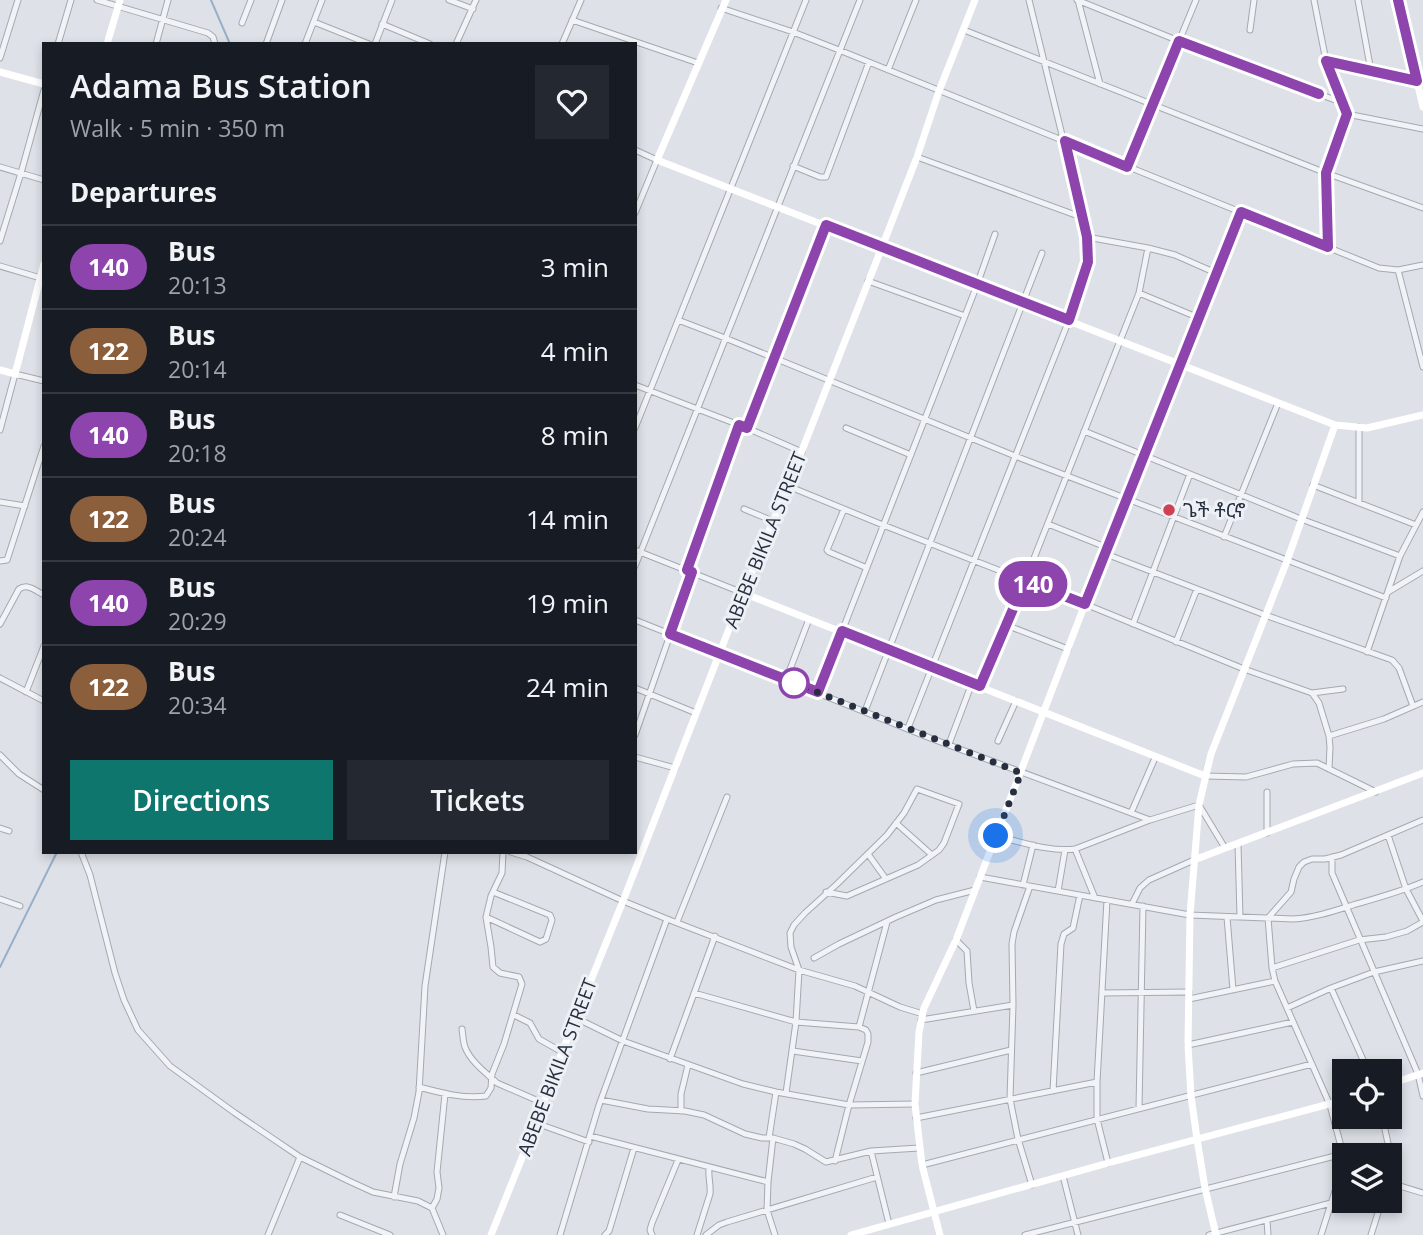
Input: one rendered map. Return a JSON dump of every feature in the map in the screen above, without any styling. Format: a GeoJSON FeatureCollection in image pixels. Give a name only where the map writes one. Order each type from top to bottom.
{"type":"FeatureCollection","features":[{"type":"Feature","properties":{"kind":"street"},"geometry":{"type":"LineString","coordinates":[[0,58],[18,0]]}},
{"type":"Feature","properties":{"kind":"street"},"geometry":{"type":"LineString","coordinates":[[59,42],[71,0]]}},
{"type":"Feature","properties":{"kind":"street"},"geometry":{"type":"LineString","coordinates":[[97,0],[118,3],[208,33],[214,42]]}},
{"type":"Feature","properties":{"kind":"street"},"geometry":{"type":"LineString","coordinates":[[157,42],[168,0]]}},
{"type":"Feature","properties":{"kind":"street"},"geometry":{"type":"LineString","coordinates":[[242,23],[251,0]]}},
{"type":"Feature","properties":{"kind":"street"},"geometry":{"type":"LineString","coordinates":[[267,42],[282,0]]}},
{"type":"Feature","properties":{"kind":"street"},"geometry":{"type":"LineString","coordinates":[[306,42],[322,0]]}},
{"type":"Feature","properties":{"kind":"street"},"geometry":{"type":"LineString","coordinates":[[376,42],[392,0]]}},
{"type":"Feature","properties":{"kind":"street"},"geometry":{"type":"LineString","coordinates":[[449,0],[473,9]]}},
{"type":"Feature","properties":{"kind":"street"},"geometry":{"type":"LineString","coordinates":[[457,42],[477,0]]}},
{"type":"Feature","properties":{"kind":"street"},"geometry":{"type":"LineString","coordinates":[[563,42],[581,0]]}},
{"type":"Feature","properties":{"kind":"street"},"geometry":{"type":"LineString","coordinates":[[637,208],[726,0]]}},
{"type":"Feature","properties":{"kind":"street"},"geometry":{"type":"LineString","coordinates":[[637,423],[806,0]]}},
{"type":"Feature","properties":{"kind":"street"},"geometry":{"type":"LineString","coordinates":[[860,0],[638,551],[1205,776],[1246,777],[1303,762],[1317,763],[1376,792]]}},
{"type":"Feature","properties":{"kind":"street"},"geometry":{"type":"LineString","coordinates":[[888,69],[916,0]]}},
{"type":"Feature","properties":{"kind":"street","name":"ABEBE BIKILA STREET"},"geometry":{"type":"LineString","coordinates":[[491,1235],[743,593],[802,452],[975,0]]}},
{"type":"Feature","properties":{"kind":"street"},"geometry":{"type":"LineString","coordinates":[[908,728],[1069,320],[1088,262],[1087,237],[1029,0]]}},
{"type":"Feature","properties":{"kind":"street"},"geometry":{"type":"LineString","coordinates":[[1078,0],[1100,84]]}},
{"type":"Feature","properties":{"kind":"street"},"geometry":{"type":"LineString","coordinates":[[1078,0],[1343,103]]}},
{"type":"Feature","properties":{"kind":"street"},"geometry":{"type":"LineString","coordinates":[[1127,167],[1196,0]]}},
{"type":"Feature","properties":{"kind":"street"},"geometry":{"type":"LineString","coordinates":[[1250,30],[1254,0]]}},
{"type":"Feature","properties":{"kind":"street"},"geometry":{"type":"LineString","coordinates":[[1314,0],[1326,61],[1347,114],[1326,173],[1328,247]]}},
{"type":"Feature","properties":{"kind":"street"},"geometry":{"type":"LineString","coordinates":[[1357,0],[1371,71]]}},
{"type":"Feature","properties":{"kind":"street"},"geometry":{"type":"LineString","coordinates":[[1398,0],[1420,82],[1423,107]]}},
{"type":"Feature","properties":{"kind":"street"},"geometry":{"type":"LineString","coordinates":[[108,42],[118,3]]}},
{"type":"Feature","properties":{"kind":"street"},"geometry":{"type":"LineString","coordinates":[[722,8],[888,69],[1379,268],[1398,270],[1423,265]]}},
{"type":"Feature","properties":{"kind":"street"},"geometry":{"type":"LineString","coordinates":[[572,20],[636,42]]}},
{"type":"Feature","properties":{"kind":"street"},"geometry":{"type":"LineString","coordinates":[[314,22],[364,42]]}},
{"type":"Feature","properties":{"kind":"street"},"geometry":{"type":"LineString","coordinates":[[382,24],[425,42]]}},
{"type":"Feature","properties":{"kind":"street"},"geometry":{"type":"LineString","coordinates":[[964,30],[1326,173],[1423,208]]}},
{"type":"Feature","properties":{"kind":"street"},"geometry":{"type":"LineString","coordinates":[[637,42],[698,63]]}},
{"type":"Feature","properties":{"kind":"street"},"geometry":{"type":"LineString","coordinates":[[1326,61],[1420,82]]}},
{"type":"Feature","properties":{"kind":"street"},"geometry":{"type":"LineString","coordinates":[[793,166],[826,177],[869,62]]}},
{"type":"Feature","properties":{"kind":"street"},"geometry":{"type":"LineString","coordinates":[[0,72],[42,84]]}},
{"type":"Feature","properties":{"kind":"street"},"geometry":{"type":"LineString","coordinates":[[0,241],[42,97]]}},
{"type":"Feature","properties":{"kind":"street"},"geometry":{"type":"LineString","coordinates":[[1347,114],[1423,129]]}},
{"type":"Feature","properties":{"kind":"street"},"geometry":{"type":"LineString","coordinates":[[637,151],[1335,425],[1367,428],[1423,415]]}},
{"type":"Feature","properties":{"kind":"street"},"geometry":{"type":"LineString","coordinates":[[916,157],[1082,217]]}},
{"type":"Feature","properties":{"kind":"street"},"geometry":{"type":"LineString","coordinates":[[0,167],[42,179]]}},
{"type":"Feature","properties":{"kind":"street"},"geometry":{"type":"LineString","coordinates":[[940,1235],[922,1165],[915,1104],[919,1032],[924,1008],[956,940],[1085,604],[1241,212]]}},
{"type":"Feature","properties":{"kind":"street"},"geometry":{"type":"LineString","coordinates":[[747,428],[826,225]]}},
{"type":"Feature","properties":{"kind":"street"},"geometry":{"type":"LineString","coordinates":[[818,692],[995,234]]}},
{"type":"Feature","properties":{"kind":"street"},"geometry":{"type":"LineString","coordinates":[[1087,237],[1175,255],[1216,273]]}},
{"type":"Feature","properties":{"kind":"street"},"geometry":{"type":"LineString","coordinates":[[949,744],[1006,625],[1048,524],[1139,293],[1148,248]]}},
{"type":"Feature","properties":{"kind":"street"},"geometry":{"type":"LineString","coordinates":[[865,711],[1042,253]]}},
{"type":"Feature","properties":{"kind":"street"},"geometry":{"type":"LineString","coordinates":[[0,266],[42,279],[0,429]]}},
{"type":"Feature","properties":{"kind":"street"},"geometry":{"type":"LineString","coordinates":[[1398,270],[1423,367]]}},
{"type":"Feature","properties":{"kind":"street"},"geometry":{"type":"LineString","coordinates":[[869,281],[965,316]]}},
{"type":"Feature","properties":{"kind":"street"},"geometry":{"type":"LineString","coordinates":[[1139,293],[1199,318]]}},
{"type":"Feature","properties":{"kind":"street"},"geometry":{"type":"LineString","coordinates":[[678,320],[1015,456],[1287,561],[1387,595]]}},
{"type":"Feature","properties":{"kind":"street"},"geometry":{"type":"LineString","coordinates":[[0,370],[42,381]]}},
{"type":"Feature","properties":{"kind":"street"},"geometry":{"type":"LineString","coordinates":[[637,386],[802,452]]}},
{"type":"Feature","properties":{"kind":"street"},"geometry":{"type":"LineString","coordinates":[[1224,537],[1278,403]]}},
{"type":"Feature","properties":{"kind":"street"},"geometry":{"type":"LineString","coordinates":[[637,729],[739,425]]}},
{"type":"Feature","properties":{"kind":"street"},"geometry":{"type":"LineString","coordinates":[[1331,1203],[1214,1234],[1191,1096],[1188,1045],[1190,915],[1199,805],[1205,776],[1287,561],[1335,425]]}},
{"type":"Feature","properties":{"kind":"street"},"geometry":{"type":"LineString","coordinates":[[1359,427],[1359,503]]}},
{"type":"Feature","properties":{"kind":"street"},"geometry":{"type":"LineString","coordinates":[[846,428],[911,455]]}},
{"type":"Feature","properties":{"kind":"street"},"geometry":{"type":"LineString","coordinates":[[1084,431],[1400,556]]}},
{"type":"Feature","properties":{"kind":"street"},"geometry":{"type":"LineString","coordinates":[[0,561],[7,560],[42,452]]}},
{"type":"Feature","properties":{"kind":"street"},"geometry":{"type":"LineString","coordinates":[[1133,624],[1190,474]]}},
{"type":"Feature","properties":{"kind":"street"},"geometry":{"type":"LineString","coordinates":[[1313,485],[1416,525]]}},
{"type":"Feature","properties":{"kind":"street"},"geometry":{"type":"LineString","coordinates":[[788,486],[1244,669],[1312,693],[1343,689]]}},
{"type":"Feature","properties":{"kind":"street"},"geometry":{"type":"LineString","coordinates":[[0,502],[25,506]]}},
{"type":"Feature","properties":{"kind":"street"},"geometry":{"type":"LineString","coordinates":[[744,509],[773,521]]}},
{"type":"Feature","properties":{"kind":"street"},"geometry":{"type":"LineString","coordinates":[[844,509],[827,550],[867,568]]}},
{"type":"Feature","properties":{"kind":"street"},"geometry":{"type":"LineString","coordinates":[[1367,652],[1400,556],[1423,512]]}},
{"type":"Feature","properties":{"kind":"street"},"geometry":{"type":"LineString","coordinates":[[1048,524],[1153,572],[1392,660],[1399,668],[1413,706]]}},
{"type":"Feature","properties":{"kind":"street"},"geometry":{"type":"LineString","coordinates":[[1387,595],[1423,570]]}},
{"type":"Feature","properties":{"kind":"street"},"geometry":{"type":"LineString","coordinates":[[0,624],[23,586],[42,594]]}},
{"type":"Feature","properties":{"kind":"street"},"geometry":{"type":"LineString","coordinates":[[1176,642],[1197,589]]}},
{"type":"Feature","properties":{"kind":"street"},"geometry":{"type":"LineString","coordinates":[[786,680],[809,619]]}},
{"type":"Feature","properties":{"kind":"street"},"geometry":{"type":"LineString","coordinates":[[637,621],[1021,773],[1150,820]]}},
{"type":"Feature","properties":{"kind":"street"},"geometry":{"type":"LineString","coordinates":[[1006,625],[1068,649]]}},
{"type":"Feature","properties":{"kind":"street"},"geometry":{"type":"LineString","coordinates":[[26,692],[42,651]]}},
{"type":"Feature","properties":{"kind":"street"},"geometry":{"type":"LineString","coordinates":[[0,678],[42,700]]}},
{"type":"Feature","properties":{"kind":"street"},"geometry":{"type":"LineString","coordinates":[[637,689],[696,713]]}},
{"type":"Feature","properties":{"kind":"street"},"geometry":{"type":"LineString","coordinates":[[1312,693],[1319,703],[1329,736],[1329,769]]}},
{"type":"Feature","properties":{"kind":"street"},"geometry":{"type":"LineString","coordinates":[[998,741],[1016,701]]}},
{"type":"Feature","properties":{"kind":"street"},"geometry":{"type":"LineString","coordinates":[[1329,736],[1384,719],[1423,702]]}},
{"type":"Feature","properties":{"kind":"street"},"geometry":{"type":"LineString","coordinates":[[0,755],[19,774],[42,789]]}},
{"type":"Feature","properties":{"kind":"street"},"geometry":{"type":"LineString","coordinates":[[637,758],[675,768]]}},
{"type":"Feature","properties":{"kind":"street"},"geometry":{"type":"LineString","coordinates":[[1131,813],[1155,758]]}},
{"type":"Feature","properties":{"kind":"street"},"geometry":{"type":"LineString","coordinates":[[1132,904],[1140,888],[1149,880],[1194,860],[1423,773]]}},
{"type":"Feature","properties":{"kind":"street"},"geometry":{"type":"LineString","coordinates":[[786,1093],[793,1051],[799,970],[791,947],[790,933],[794,925],[826,892],[868,853],[904,813],[917,789],[960,804],[944,843],[918,865],[847,896],[826,892]]}},
{"type":"Feature","properties":{"kind":"street"},"geometry":{"type":"LineString","coordinates":[[1266,792],[1267,833]]}},
{"type":"Feature","properties":{"kind":"street"},"geometry":{"type":"LineString","coordinates":[[677,922],[727,797]]}},
{"type":"Feature","properties":{"kind":"street"},"geometry":{"type":"LineString","coordinates":[[996,836],[1033,845],[1075,849],[1150,820],[1199,805]]}},
{"type":"Feature","properties":{"kind":"street"},"geometry":{"type":"LineString","coordinates":[[1199,805],[1225,848]]}},
{"type":"Feature","properties":{"kind":"street"},"geometry":{"type":"LineString","coordinates":[[1340,1143],[1330,1105],[1275,981],[1268,918],[1291,892],[1294,878],[1304,862],[1341,855],[1423,820]]}},
{"type":"Feature","properties":{"kind":"street"},"geometry":{"type":"LineString","coordinates":[[895,823],[932,855]]}},
{"type":"Feature","properties":{"kind":"street"},"geometry":{"type":"LineString","coordinates":[[0,828],[9,831]]}},
{"type":"Feature","properties":{"kind":"street"},"geometry":{"type":"LineString","coordinates":[[1272,968],[1359,940],[1407,931],[1423,922],[1406,890],[1388,835]]}},
{"type":"Feature","properties":{"kind":"street"},"geometry":{"type":"LineString","coordinates":[[1238,844],[1240,917]]}},
{"type":"Feature","properties":{"kind":"street"},"geometry":{"type":"LineString","coordinates":[[1032,1185],[1010,1100],[1012,944],[1027,885],[1033,845]]}},
{"type":"Feature","properties":{"kind":"street"},"geometry":{"type":"LineString","coordinates":[[1075,849],[1095,898]]}},
{"type":"Feature","properties":{"kind":"street"},"geometry":{"type":"LineString","coordinates":[[1058,891],[1065,850]]}},
{"type":"Feature","properties":{"kind":"street"},"geometry":{"type":"LineString","coordinates":[[868,853],[886,879]]}},
{"type":"Feature","properties":{"kind":"street"},"geometry":{"type":"LineString","coordinates":[[82,854],[124,1000],[138,1030],[170,1066],[300,1157],[373,1192],[418,1201],[432,1208],[443,1235]]}},
{"type":"Feature","properties":{"kind":"street"},"geometry":{"type":"LineString","coordinates":[[394,1197],[419,1087],[425,986],[445,854]]}},
{"type":"Feature","properties":{"kind":"street"},"geometry":{"type":"LineString","coordinates":[[419,1087],[445,1094],[478,1097],[486,1096],[491,1088],[492,1074],[514,1015],[522,984],[519,977],[500,973],[493,967],[486,917],[502,873],[503,854]]}},
{"type":"Feature","properties":{"kind":"street"},"geometry":{"type":"LineString","coordinates":[[528,854],[623,901],[799,970],[855,986],[922,1017],[1013,1005]]}},
{"type":"Feature","properties":{"kind":"street"},"geometry":{"type":"LineString","coordinates":[[1332,857],[1332,873],[1359,940],[1420,1073],[1423,1096]]}},
{"type":"Feature","properties":{"kind":"street"},"geometry":{"type":"LineString","coordinates":[[980,877],[1190,915],[1301,919],[1406,890],[1423,882]]}},
{"type":"Feature","properties":{"kind":"street"},"geometry":{"type":"LineString","coordinates":[[814,958],[936,900],[975,890]]}},
{"type":"Feature","properties":{"kind":"street"},"geometry":{"type":"LineString","coordinates":[[486,917],[540,942],[546,939],[552,920],[550,915],[493,892]]}},
{"type":"Feature","properties":{"kind":"street"},"geometry":{"type":"LineString","coordinates":[[1053,1091],[1061,944],[1064,934],[1073,928],[1080,895]]}},
{"type":"Feature","properties":{"kind":"street"},"geometry":{"type":"LineString","coordinates":[[0,899],[20,906]]}},
{"type":"Feature","properties":{"kind":"street"},"geometry":{"type":"LineString","coordinates":[[1107,900],[1097,1119],[1108,1163]]}},
{"type":"Feature","properties":{"kind":"street"},"geometry":{"type":"LineString","coordinates":[[1139,1108],[1143,906]]}},
{"type":"Feature","properties":{"kind":"street"},"geometry":{"type":"LineString","coordinates":[[1227,917],[1233,990]]}},
{"type":"Feature","properties":{"kind":"street"},"geometry":{"type":"LineString","coordinates":[[560,1235],[601,1100],[667,919]]}},
{"type":"Feature","properties":{"kind":"street"},"geometry":{"type":"LineString","coordinates":[[859,1027],[887,922]]}},
{"type":"Feature","properties":{"kind":"street"},"geometry":{"type":"LineString","coordinates":[[670,1059],[715,936]]}},
{"type":"Feature","properties":{"kind":"street"},"geometry":{"type":"LineString","coordinates":[[956,940],[967,951],[974,1011]]}},
{"type":"Feature","properties":{"kind":"street"},"geometry":{"type":"LineString","coordinates":[[1287,1008],[1374,972],[1423,961]]}},
{"type":"Feature","properties":{"kind":"street"},"geometry":{"type":"LineString","coordinates":[[1102,993],[1189,995],[1233,990],[1275,981]]}},
{"type":"Feature","properties":{"kind":"street"},"geometry":{"type":"LineString","coordinates":[[1331,988],[1363,1059]]}},
{"type":"Feature","properties":{"kind":"street"},"geometry":{"type":"LineString","coordinates":[[694,993],[796,1022],[859,1027],[866,1030],[869,1034],[868,1042],[835,1161]]}},
{"type":"Feature","properties":{"kind":"street"},"geometry":{"type":"LineString","coordinates":[[514,1015],[530,1023],[539,1039],[562,1052]]}},
{"type":"Feature","properties":{"kind":"street"},"geometry":{"type":"LineString","coordinates":[[576,1018],[623,1041],[743,1084],[849,1105],[915,1104]]}},
{"type":"Feature","properties":{"kind":"street"},"geometry":{"type":"LineString","coordinates":[[1188,1045],[1293,1022]]}},
{"type":"Feature","properties":{"kind":"street"},"geometry":{"type":"LineString","coordinates":[[462,1029],[465,1047],[492,1079],[543,1103]]}},
{"type":"Feature","properties":{"kind":"street"},"geometry":{"type":"LineString","coordinates":[[916,1073],[1011,1050]]}},
{"type":"Feature","properties":{"kind":"street"},"geometry":{"type":"LineString","coordinates":[[793,1051],[862,1062]]}},
{"type":"Feature","properties":{"kind":"street"},"geometry":{"type":"LineString","coordinates":[[922,1165],[1312,1064]]}},
{"type":"Feature","properties":{"kind":"street"},"geometry":{"type":"LineString","coordinates":[[681,1111],[681,1094],[688,1065]]}},
{"type":"Feature","properties":{"kind":"street"},"geometry":{"type":"LineString","coordinates":[[1402,1080],[1420,1073]]}},
{"type":"Feature","properties":{"kind":"street"},"geometry":{"type":"LineString","coordinates":[[916,1118],[1097,1082]]}},
{"type":"Feature","properties":{"kind":"street"},"geometry":{"type":"LineString","coordinates":[[775,1235],[767,1210],[776,1092]]}},
{"type":"Feature","properties":{"kind":"street"},"geometry":{"type":"LineString","coordinates":[[432,1208],[439,1188],[437,1172],[445,1094]]}},
{"type":"Feature","properties":{"kind":"street"},"geometry":{"type":"LineString","coordinates":[[601,1100],[648,1109],[704,1115],[745,1134],[771,1138],[805,1149],[827,1162],[871,1151],[919,1148]]}},
{"type":"Feature","properties":{"kind":"street"},"geometry":{"type":"LineString","coordinates":[[851,1235],[1108,1163],[1330,1105]]}},
{"type":"Feature","properties":{"kind":"street"},"geometry":{"type":"LineString","coordinates":[[536,1123],[589,1139],[768,1182]]}},
{"type":"Feature","properties":{"kind":"street"},"geometry":{"type":"LineString","coordinates":[[606,1235],[634,1148]]}},
{"type":"Feature","properties":{"kind":"street"},"geometry":{"type":"LineString","coordinates":[[871,1151],[889,1224]]}},
{"type":"Feature","properties":{"kind":"street"},"geometry":{"type":"LineString","coordinates":[[268,1235],[300,1157]]}},
{"type":"Feature","properties":{"kind":"street"},"geometry":{"type":"LineString","coordinates":[[1025,1235],[1332,1157]]}},
{"type":"Feature","properties":{"kind":"street"},"geometry":{"type":"LineString","coordinates":[[652,1235],[652,1223],[678,1160]]}},
{"type":"Feature","properties":{"kind":"street"},"geometry":{"type":"LineString","coordinates":[[696,1235],[710,1194],[709,1167]]}},
{"type":"Feature","properties":{"kind":"street"},"geometry":{"type":"LineString","coordinates":[[1063,1176],[1078,1235]]}},
{"type":"Feature","properties":{"kind":"street"},"geometry":{"type":"LineString","coordinates":[[706,1235],[719,1225],[877,1177]]}},
{"type":"Feature","properties":{"kind":"street"},"geometry":{"type":"LineString","coordinates":[[1402,1187],[1423,1193]]}},
{"type":"Feature","properties":{"kind":"street"},"geometry":{"type":"LineString","coordinates":[[1321,1235],[1331,1203]]}},
{"type":"Feature","properties":{"kind":"street"},"geometry":{"type":"LineString","coordinates":[[1371,1235],[1378,1213]]}},
{"type":"Feature","properties":{"kind":"street"},"geometry":{"type":"LineString","coordinates":[[340,1215],[390,1235]]}},
{"type":"Feature","properties":{"kind":"street"},"geometry":{"type":"LineString","coordinates":[[1267,1220],[1268,1235]]}},
{"type":"Feature","properties":{"kind":"waterway"},"geometry":{"type":"LineString","coordinates":[[211,0],[229,42]]}},
{"type":"Feature","properties":{"kind":"waterway"},"geometry":{"type":"LineString","coordinates":[[0,967],[56,854]]}},
{"type":"Feature","properties":{"kind":"bus line","name":"140"},"geometry":{"type":"LineString","coordinates":[[1319,94],[1179,41],[1127,167],[1065,141],[1087,237],[1088,262],[1069,320],[826,225],[747,428],[739,425],[687,570],[692,572],[670,634],[818,692],[842,631],[980,686],[1025,581],[1085,604],[1241,212],[1328,247],[1326,173],[1347,114],[1326,61],[1417,81],[1398,0]]}},
{"type":"Feature","properties":{"kind":"place","name":"ጌች ቶርኖ"},"geometry":{"type":"Point","coordinates":[1169,510]}},
{"type":"Feature","properties":{"kind":"route"},"geometry":{"type":"LineString","coordinates":[[794,683],[1021,773],[996,836]]}}]}
